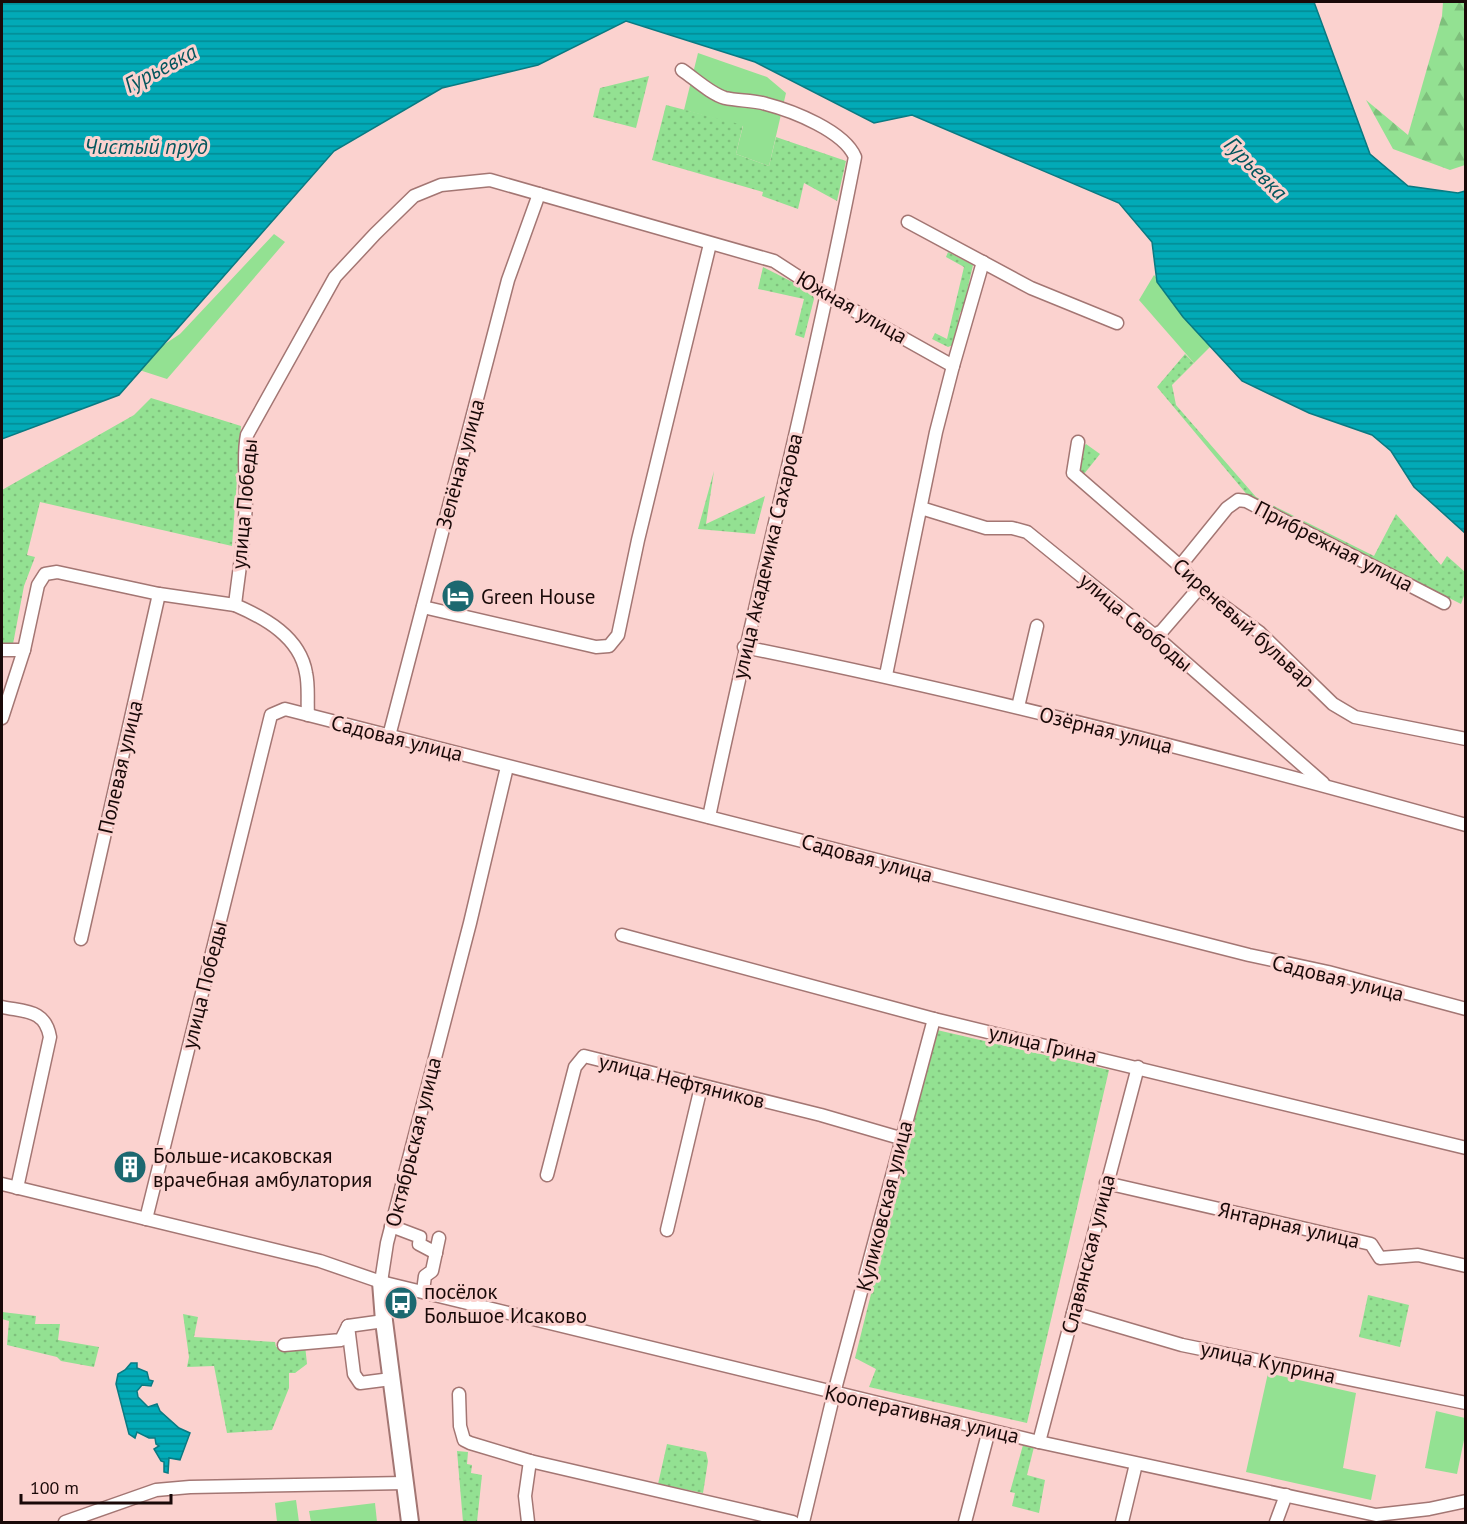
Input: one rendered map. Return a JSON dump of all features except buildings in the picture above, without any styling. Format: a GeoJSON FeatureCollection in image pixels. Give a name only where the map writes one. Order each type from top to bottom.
{"type":"FeatureCollection","features":[{"type":"Feature","properties":{"kind":"street","name":"улица Академика Сахарова"},"geometry":{"type":"LineString","coordinates":[[682,70],[723,97],[765,103],[799,115],[840,138],[851,147],[855,157],[828,296],[744,647],[709,818]]}},
{"type":"Feature","properties":{"kind":"street","name":"Южная улица"},"geometry":{"type":"LineString","coordinates":[[441,185],[490,180],[774,261],[828,296],[953,366]]}},
{"type":"Feature","properties":{"kind":"street","name":"улица Победы"},"geometry":{"type":"LineString","coordinates":[[235,605],[244,533],[244,450],[247,435],[335,277],[414,196],[441,185]]}},
{"type":"Feature","properties":{"kind":"street","name":"Зелёная улица"},"geometry":{"type":"LineString","coordinates":[[389,735],[508,280],[539,194]]}},
{"type":"Feature","properties":{"kind":"street"},"geometry":{"type":"LineString","coordinates":[[908,222],[1031,288],[1117,323]]}},
{"type":"Feature","properties":{"kind":"street"},"geometry":{"type":"LineString","coordinates":[[423,607],[596,647],[609,646],[618,635],[638,540],[710,244]]}},
{"type":"Feature","properties":{"kind":"street"},"geometry":{"type":"LineString","coordinates":[[886,675],[901,591],[936,432],[983,262]]}},
{"type":"Feature","properties":{"kind":"street","name":"Сиреневый бульвар"},"geometry":{"type":"LineString","coordinates":[[1078,442],[1073,473],[1180,566],[1199,588],[1259,632],[1334,704],[1355,717],[1466,739]]}},
{"type":"Feature","properties":{"kind":"street","name":"Прибрежная улица"},"geometry":{"type":"LineString","coordinates":[[1180,566],[1227,508],[1238,500],[1246,501],[1444,603]]}},
{"type":"Feature","properties":{"kind":"street","name":"улица Свободы"},"geometry":{"type":"LineString","coordinates":[[921,508],[986,528],[1012,528],[1027,532],[1154,635],[1326,786]]}},
{"type":"Feature","properties":{"kind":"street"},"geometry":{"type":"LineString","coordinates":[[2,718],[24,650],[38,585],[45,574],[57,572],[159,594],[235,605],[262,616],[280,631],[301,654],[306,672],[308,715]]}},
{"type":"Feature","properties":{"kind":"street"},"geometry":{"type":"LineString","coordinates":[[1154,635],[1162,631],[1199,588]]}},
{"type":"Feature","properties":{"kind":"street","name":"Полевая улица"},"geometry":{"type":"LineString","coordinates":[[81,939],[159,594]]}},
{"type":"Feature","properties":{"kind":"street"},"geometry":{"type":"LineString","coordinates":[[1018,707],[1036,626]]}},
{"type":"Feature","properties":{"kind":"street","name":"Озёрная улица"},"geometry":{"type":"LineString","coordinates":[[744,647],[886,675],[1018,707],[1326,786],[1466,825]]}},
{"type":"Feature","properties":{"kind":"street"},"geometry":{"type":"LineString","coordinates":[[2,650],[24,650]]}},
{"type":"Feature","properties":{"kind":"street","name":"Садовая улица"},"geometry":{"type":"LineString","coordinates":[[271,715],[285,709],[1249,955],[1328,972],[1466,1010]]}},
{"type":"Feature","properties":{"kind":"street","name":"улица Победы"},"geometry":{"type":"LineString","coordinates":[[146,1220],[271,715]]}},
{"type":"Feature","properties":{"kind":"street","name":"Октябрьская улица"},"geometry":{"type":"LineString","coordinates":[[410,1522],[381,1282],[391,1226],[470,923],[507,767]]}},
{"type":"Feature","properties":{"kind":"street","name":"улица Грина"},"geometry":{"type":"LineString","coordinates":[[622,935],[934,1019],[1466,1148]]}},
{"type":"Feature","properties":{"kind":"street"},"geometry":{"type":"LineString","coordinates":[[2,1007],[38,1015],[48,1023],[50,1037],[16,1188]]}},
{"type":"Feature","properties":{"kind":"street","name":"Куликовская улица"},"geometry":{"type":"LineString","coordinates":[[803,1522],[900,1138],[934,1019]]}},
{"type":"Feature","properties":{"kind":"street","name":"улица Нефтяников"},"geometry":{"type":"LineString","coordinates":[[548,1175],[575,1067],[584,1056],[701,1087],[821,1115],[900,1138]]}},
{"type":"Feature","properties":{"kind":"street","name":"Славянская улица"},"geometry":{"type":"LineString","coordinates":[[1040,1442],[1138,1067]]}},
{"type":"Feature","properties":{"kind":"street"},"geometry":{"type":"LineString","coordinates":[[667,1230],[701,1087]]}},
{"type":"Feature","properties":{"kind":"street","name":"Янтарная улица"},"geometry":{"type":"LineString","coordinates":[[1106,1183],[1371,1244],[1380,1258],[1418,1255],[1466,1266]]}},
{"type":"Feature","properties":{"kind":"street"},"geometry":{"type":"LineString","coordinates":[[2,1184],[146,1220]]}},
{"type":"Feature","properties":{"kind":"street","name":"Кооперативная улица"},"geometry":{"type":"LineString","coordinates":[[146,1220],[320,1261],[381,1282],[1136,1464],[1376,1515],[1429,1509],[1466,1501]]}},
{"type":"Feature","properties":{"kind":"street"},"geometry":{"type":"LineString","coordinates":[[391,1226],[420,1236],[418,1244],[436,1253]]}},
{"type":"Feature","properties":{"kind":"street"},"geometry":{"type":"LineString","coordinates":[[423,1291],[425,1276],[432,1270],[439,1238]]}},
{"type":"Feature","properties":{"kind":"street","name":"улица Куприна"},"geometry":{"type":"LineString","coordinates":[[1073,1313],[1182,1345],[1466,1403]]}},
{"type":"Feature","properties":{"kind":"street"},"geometry":{"type":"LineString","coordinates":[[348,1326],[384,1321]]}},
{"type":"Feature","properties":{"kind":"street"},"geometry":{"type":"LineString","coordinates":[[284,1345],[340,1340],[348,1326]]}},
{"type":"Feature","properties":{"kind":"street"},"geometry":{"type":"LineString","coordinates":[[348,1326],[354,1374],[360,1383],[391,1379]]}},
{"type":"Feature","properties":{"kind":"street"},"geometry":{"type":"LineString","coordinates":[[459,1394],[460,1426],[464,1440],[530,1461],[793,1522]]}},
{"type":"Feature","properties":{"kind":"street"},"geometry":{"type":"LineString","coordinates":[[965,1522],[989,1430]]}},
{"type":"Feature","properties":{"kind":"street"},"geometry":{"type":"LineString","coordinates":[[528,1522],[525,1496],[530,1461]]}},
{"type":"Feature","properties":{"kind":"street"},"geometry":{"type":"LineString","coordinates":[[1122,1522],[1136,1464]]}},
{"type":"Feature","properties":{"kind":"street"},"geometry":{"type":"LineString","coordinates":[[65,1522],[156,1490],[190,1487],[405,1483]]}},
{"type":"Feature","properties":{"kind":"street"},"geometry":{"type":"LineString","coordinates":[[1276,1522],[1286,1495]]}},
{"type":"Feature","properties":{"kind":"green space"},"geometry":{"type":"Polygon","coordinates":[[[1443,2],[1466,2],[1465,165],[1450,170],[1393,149],[1366,100],[1408,135],[1442,16],[1443,2]]]}},
{"type":"Feature","properties":{"kind":"green space"},"geometry":{"type":"Polygon","coordinates":[[[698,53],[767,77],[786,93],[769,166],[736,154],[743,126],[684,110],[698,53]]]}},
{"type":"Feature","properties":{"kind":"green space"},"geometry":{"type":"Polygon","coordinates":[[[649,76],[636,128],[593,117],[600,88],[649,76]]]}},
{"type":"Feature","properties":{"kind":"green space"},"geometry":{"type":"Polygon","coordinates":[[[666,105],[743,125],[736,154],[769,166],[776,137],[846,161],[837,201],[804,183],[798,209],[762,196],[763,192],[652,160],[666,105]]]}},
{"type":"Feature","properties":{"kind":"green space"},"geometry":{"type":"Polygon","coordinates":[[[274,234],[285,242],[167,379],[130,367],[180,334],[274,234]]]}},
{"type":"Feature","properties":{"kind":"green space"},"geometry":{"type":"Polygon","coordinates":[[[948,252],[973,265],[953,345],[948,347],[932,339],[935,333],[947,339],[964,267],[946,257],[948,252]]]}},
{"type":"Feature","properties":{"kind":"green space"},"geometry":{"type":"Polygon","coordinates":[[[763,267],[812,292],[814,299],[804,338],[795,335],[804,299],[758,289],[763,267]]]}},
{"type":"Feature","properties":{"kind":"green space"},"geometry":{"type":"Polygon","coordinates":[[[1154,275],[1215,342],[1194,363],[1139,300],[1154,275]]]}},
{"type":"Feature","properties":{"kind":"green space"},"geometry":{"type":"Polygon","coordinates":[[[1185,354],[1194,363],[1172,385],[1176,405],[1256,497],[1374,556],[1396,514],[1441,565],[1447,556],[1465,572],[1465,593],[1461,604],[1249,497],[1157,387],[1185,354]]]}},
{"type":"Feature","properties":{"kind":"green space"},"geometry":{"type":"Polygon","coordinates":[[[151,398],[241,426],[232,546],[40,502],[27,555],[35,557],[24,586],[13,644],[2,645],[2,490],[134,415],[151,398]]]}},
{"type":"Feature","properties":{"kind":"green space"},"geometry":{"type":"Polygon","coordinates":[[[1086,444],[1100,454],[1080,479],[1067,466],[1086,444]]]}},
{"type":"Feature","properties":{"kind":"green space"},"geometry":{"type":"Polygon","coordinates":[[[714,471],[706,524],[765,496],[755,534],[698,529],[714,471]]]}},
{"type":"Feature","properties":{"kind":"green space"},"geometry":{"type":"Polygon","coordinates":[[[937,1030],[1109,1070],[1027,1423],[869,1387],[876,1369],[855,1358],[937,1030]]]}},
{"type":"Feature","properties":{"kind":"green space"},"geometry":{"type":"Polygon","coordinates":[[[1368,1295],[1409,1305],[1400,1347],[1359,1337],[1368,1295]]]}},
{"type":"Feature","properties":{"kind":"green space"},"geometry":{"type":"Polygon","coordinates":[[[2,1312],[36,1316],[35,1324],[60,1324],[58,1340],[99,1347],[94,1367],[61,1361],[57,1357],[7,1345],[9,1321],[2,1319],[2,1312]]]}},
{"type":"Feature","properties":{"kind":"green space"},"geometry":{"type":"Polygon","coordinates":[[[183,1314],[198,1317],[194,1337],[275,1342],[276,1347],[305,1345],[307,1364],[295,1373],[289,1373],[289,1388],[272,1430],[227,1433],[214,1366],[187,1367],[189,1357],[183,1314]]]}},
{"type":"Feature","properties":{"kind":"green space"},"geometry":{"type":"Polygon","coordinates":[[[1268,1373],[1356,1393],[1343,1468],[1376,1475],[1371,1500],[1246,1472],[1268,1373]]]}},
{"type":"Feature","properties":{"kind":"green space"},"geometry":{"type":"Polygon","coordinates":[[[1436,1411],[1465,1418],[1465,1435],[1457,1474],[1425,1468],[1436,1411]]]}},
{"type":"Feature","properties":{"kind":"green space"},"geometry":{"type":"Polygon","coordinates":[[[667,1444],[706,1452],[708,1461],[703,1493],[658,1484],[667,1444]]]}},
{"type":"Feature","properties":{"kind":"green space"},"geometry":{"type":"Polygon","coordinates":[[[1023,1445],[1034,1447],[1027,1475],[1045,1480],[1039,1513],[1012,1506],[1015,1493],[1010,1492],[1023,1445]]]}},
{"type":"Feature","properties":{"kind":"green space"},"geometry":{"type":"Polygon","coordinates":[[[457,1451],[468,1452],[467,1464],[472,1465],[471,1473],[482,1475],[477,1522],[463,1522],[457,1451]]]}},
{"type":"Feature","properties":{"kind":"green space"},"geometry":{"type":"Polygon","coordinates":[[[296,1500],[299,1522],[277,1522],[275,1503],[296,1500]]]}},
{"type":"Feature","properties":{"kind":"green space"},"geometry":{"type":"Polygon","coordinates":[[[375,1503],[377,1522],[311,1522],[309,1511],[375,1503]]]}},
{"type":"Feature","properties":{"kind":"water","name":"Чистый пруд"},"geometry":{"type":"Polygon","coordinates":[[[2,2],[1314,2],[1370,154],[1408,186],[1458,193],[1465,191],[1465,533],[1414,487],[1391,451],[1372,435],[1309,413],[1242,381],[1183,317],[1157,282],[1152,242],[1119,203],[912,115],[874,123],[755,62],[626,21],[538,65],[442,88],[334,151],[119,395],[2,439],[2,2]]]}},
{"type":"Feature","properties":{"kind":"water"},"geometry":{"type":"Polygon","coordinates":[[[131,1363],[137,1363],[137,1368],[147,1372],[149,1380],[153,1381],[151,1386],[142,1385],[137,1391],[138,1397],[148,1407],[157,1404],[160,1411],[179,1428],[190,1433],[180,1460],[169,1458],[168,1473],[164,1472],[164,1462],[154,1449],[159,1446],[155,1438],[149,1438],[137,1432],[135,1438],[129,1434],[116,1384],[118,1374],[131,1363]]]}},
{"type":"Feature","properties":{"kind":"place","name":"Green House"},"geometry":{"type":"Point","coordinates":[458,596]}},
{"type":"Feature","properties":{"kind":"place","name":"Больше-исаковская врачебная амбулатория"},"geometry":{"type":"Point","coordinates":[130,1167]}},
{"type":"Feature","properties":{"kind":"place","name":"посёлок Большое Исаково"},"geometry":{"type":"Point","coordinates":[401,1303]}},
{"type":"Feature","properties":{"kind":"water label","name":"Гурьевка"},"geometry":{"type":"Point","coordinates":[160,68]}},
{"type":"Feature","properties":{"kind":"water label","name":"Гурьевка"},"geometry":{"type":"Point","coordinates":[1256,168]}}]}
